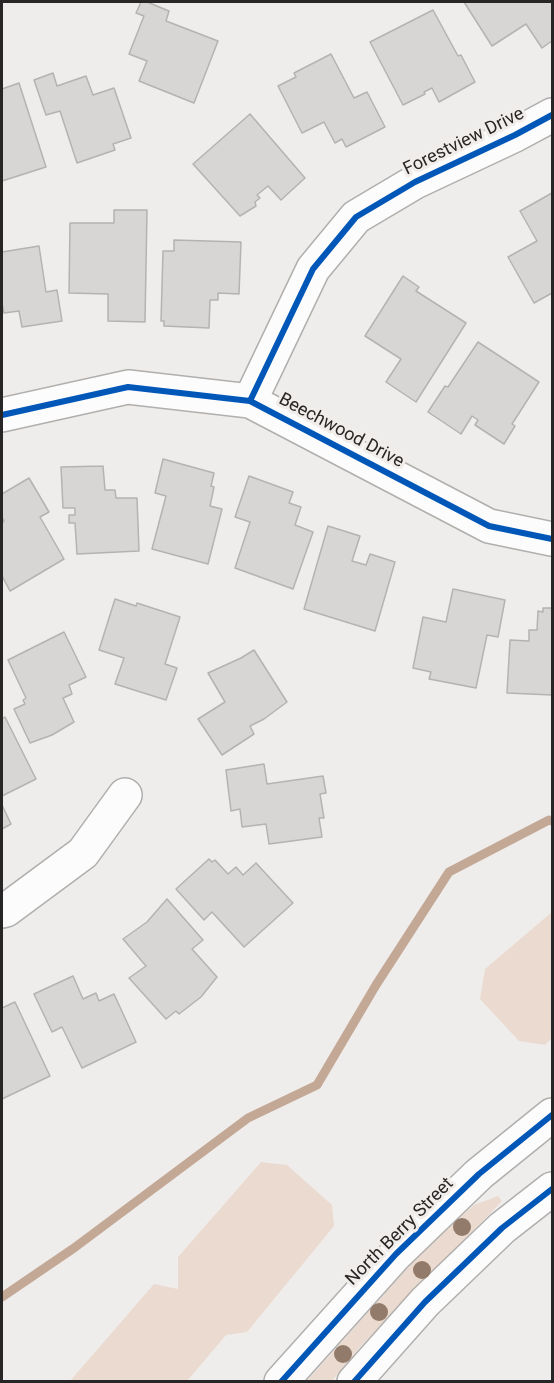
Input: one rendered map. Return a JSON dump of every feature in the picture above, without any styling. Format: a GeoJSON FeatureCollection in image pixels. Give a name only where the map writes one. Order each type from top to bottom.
{"type":"FeatureCollection","features":[{"type":"Feature","properties":{"kind":"street","name":"Forestview Drive"},"geometry":{"type":"LineString","coordinates":[[250,401],[313,269],[356,217],[415,182],[552,115]]}},
{"type":"Feature","properties":{"kind":"street","name":"Beechwood Drive"},"geometry":{"type":"LineString","coordinates":[[2,415],[128,387],[250,401],[489,526],[552,539]]}},
{"type":"Feature","properties":{"kind":"street"},"geometry":{"type":"LineString","coordinates":[[2,911],[83,853],[125,795]]}},
{"type":"Feature","properties":{"kind":"street","name":"North Berry Street"},"geometry":{"type":"LineString","coordinates":[[281,1382],[396,1254],[479,1174],[550,1123]]}},
{"type":"Feature","properties":{"kind":"street"},"geometry":{"type":"LineString","coordinates":[[354,1382],[424,1302],[502,1228],[552,1189]]}},
{"type":"Feature","properties":{"kind":"shaded area"},"geometry":{"type":"Polygon","coordinates":[[[552,912],[552,1038],[545,1045],[519,1041],[480,999],[485,969],[552,912]]]}},
{"type":"Feature","properties":{"kind":"shaded area"},"geometry":{"type":"Polygon","coordinates":[[[261,1162],[287,1165],[332,1205],[334,1226],[247,1332],[226,1335],[187,1381],[70,1381],[154,1284],[178,1289],[178,1257],[261,1162]]]}},
{"type":"Feature","properties":{"kind":"shaded area"},"geometry":{"type":"Polygon","coordinates":[[[498,1196],[502,1201],[358,1349],[332,1381],[306,1382],[422,1252],[474,1205],[498,1196]]]}},
{"type":"Feature","properties":{"kind":"building"},"geometry":{"type":"Polygon","coordinates":[[[141,2],[147,2],[169,11],[166,21],[218,41],[194,103],[139,81],[147,61],[129,54],[144,16],[136,13],[141,2]]]}},
{"type":"Feature","properties":{"kind":"building"},"geometry":{"type":"Polygon","coordinates":[[[464,2],[552,2],[552,41],[542,48],[526,24],[492,46],[464,2]]]}},
{"type":"Feature","properties":{"kind":"building"},"geometry":{"type":"Polygon","coordinates":[[[433,10],[475,82],[439,102],[432,88],[403,105],[370,42],[433,10]]]}},
{"type":"Feature","properties":{"kind":"building"},"geometry":{"type":"Polygon","coordinates":[[[331,54],[354,98],[367,92],[385,127],[346,147],[342,139],[335,143],[324,122],[302,133],[278,86],[296,77],[294,73],[331,54]]]}},
{"type":"Feature","properties":{"kind":"building"},"geometry":{"type":"Polygon","coordinates":[[[53,73],[57,86],[86,76],[93,95],[114,88],[131,138],[113,144],[115,150],[77,163],[60,111],[46,115],[34,80],[53,73]]]}},
{"type":"Feature","properties":{"kind":"building"},"geometry":{"type":"Polygon","coordinates":[[[19,83],[46,167],[2,181],[2,89],[19,83]]]}},
{"type":"Feature","properties":{"kind":"building"},"geometry":{"type":"Polygon","coordinates":[[[250,114],[305,178],[281,200],[268,186],[257,195],[260,198],[255,202],[256,206],[240,216],[193,164],[250,114]]]}},
{"type":"Feature","properties":{"kind":"building"},"geometry":{"type":"Polygon","coordinates":[[[552,193],[552,293],[534,303],[508,257],[537,241],[520,211],[552,193]]]}},
{"type":"Feature","properties":{"kind":"building"},"geometry":{"type":"Polygon","coordinates":[[[114,210],[147,210],[145,322],[108,321],[108,294],[69,293],[70,223],[114,223],[114,210]]]}},
{"type":"Feature","properties":{"kind":"building"},"geometry":{"type":"Polygon","coordinates":[[[174,240],[241,242],[239,294],[218,293],[218,300],[210,300],[209,328],[164,326],[164,321],[161,321],[163,251],[174,251],[174,240]]]}},
{"type":"Feature","properties":{"kind":"building"},"geometry":{"type":"Polygon","coordinates":[[[39,246],[46,292],[57,290],[62,321],[22,327],[19,311],[4,313],[2,252],[39,246]]]}},
{"type":"Feature","properties":{"kind":"building"},"geometry":{"type":"Polygon","coordinates":[[[403,276],[419,287],[416,291],[466,323],[416,402],[386,382],[401,359],[365,336],[403,276]]]}},
{"type":"Feature","properties":{"kind":"building"},"geometry":{"type":"Polygon","coordinates":[[[478,342],[539,382],[512,424],[515,426],[504,444],[475,425],[478,420],[472,416],[461,434],[428,412],[478,342]]]}},
{"type":"Feature","properties":{"kind":"building"},"geometry":{"type":"Polygon","coordinates":[[[163,459],[214,473],[210,506],[222,509],[208,564],[152,549],[166,496],[155,493],[163,459]]]}},
{"type":"Feature","properties":{"kind":"building"},"geometry":{"type":"Polygon","coordinates":[[[103,466],[105,490],[115,490],[116,498],[137,498],[139,551],[77,554],[75,523],[69,523],[69,515],[75,515],[75,508],[63,508],[61,467],[103,466]]]}},
{"type":"Feature","properties":{"kind":"building"},"geometry":{"type":"Polygon","coordinates":[[[249,476],[293,492],[289,503],[301,507],[295,525],[313,532],[293,589],[235,568],[250,522],[235,517],[249,476]]]}},
{"type":"Feature","properties":{"kind":"building"},"geometry":{"type":"Polygon","coordinates":[[[29,478],[49,512],[40,517],[64,559],[10,591],[2,576],[2,523],[4,521],[2,494],[29,478]]]}},
{"type":"Feature","properties":{"kind":"building"},"geometry":{"type":"Polygon","coordinates":[[[328,526],[360,536],[352,561],[366,565],[370,554],[395,562],[375,631],[304,609],[328,526]]]}},
{"type":"Feature","properties":{"kind":"building"},"geometry":{"type":"Polygon","coordinates":[[[453,589],[505,600],[498,637],[487,635],[476,688],[429,679],[431,672],[413,668],[423,617],[446,622],[453,589]]]}},
{"type":"Feature","properties":{"kind":"building"},"geometry":{"type":"Polygon","coordinates":[[[115,599],[136,606],[137,603],[180,617],[165,664],[177,668],[166,700],[115,684],[124,658],[99,650],[115,599]]]}},
{"type":"Feature","properties":{"kind":"building"},"geometry":{"type":"Polygon","coordinates":[[[543,608],[552,608],[552,695],[507,693],[510,640],[529,641],[529,630],[537,630],[538,611],[543,612],[543,608]]]}},
{"type":"Feature","properties":{"kind":"building"},"geometry":{"type":"Polygon","coordinates":[[[64,632],[86,677],[69,685],[72,694],[63,698],[74,722],[52,735],[30,743],[14,709],[25,704],[23,700],[26,698],[8,660],[64,632]]]}},
{"type":"Feature","properties":{"kind":"building"},"geometry":{"type":"Polygon","coordinates":[[[254,650],[287,702],[250,726],[254,734],[222,755],[198,719],[225,702],[208,673],[254,650]]]}},
{"type":"Feature","properties":{"kind":"building"},"geometry":{"type":"Polygon","coordinates":[[[5,717],[36,779],[2,796],[2,719],[5,717]]]}},
{"type":"Feature","properties":{"kind":"building"},"geometry":{"type":"Polygon","coordinates":[[[264,764],[267,784],[323,776],[326,793],[320,794],[324,818],[319,818],[322,837],[269,844],[266,824],[242,827],[240,809],[231,811],[226,770],[264,764]]]}},
{"type":"Feature","properties":{"kind":"building"},"geometry":{"type":"Polygon","coordinates":[[[2,805],[11,824],[2,829],[2,805]]]}},
{"type":"Feature","properties":{"kind":"building"},"geometry":{"type":"Polygon","coordinates":[[[209,859],[212,862],[215,860],[228,874],[236,867],[243,875],[256,863],[293,903],[244,947],[212,912],[204,920],[176,889],[209,859]]]}},
{"type":"Feature","properties":{"kind":"building"},"geometry":{"type":"Polygon","coordinates":[[[167,899],[203,940],[192,949],[217,977],[201,997],[179,1014],[176,1011],[166,1019],[129,978],[146,966],[123,939],[147,922],[167,899]]]}},
{"type":"Feature","properties":{"kind":"building"},"geometry":{"type":"Polygon","coordinates":[[[73,976],[83,999],[96,993],[99,1001],[114,994],[136,1042],[82,1068],[62,1027],[52,1032],[34,994],[73,976]]]}},
{"type":"Feature","properties":{"kind":"building"},"geometry":{"type":"Polygon","coordinates":[[[15,1002],[50,1076],[2,1099],[2,1008],[15,1002]]]}},
{"type":"Feature","properties":{"kind":"waterway"},"geometry":{"type":"LineString","coordinates":[[2,1297],[74,1248],[248,1118],[317,1085],[376,985],[449,872],[549,820],[552,821]]}},
{"type":"Feature","properties":{"kind":"cycle path"},"geometry":{"type":"LineString","coordinates":[[250,401],[313,269],[356,217],[415,182],[552,115]]}},
{"type":"Feature","properties":{"kind":"cycle path"},"geometry":{"type":"LineString","coordinates":[[2,415],[128,387],[250,401],[489,526],[552,539]]}},
{"type":"Feature","properties":{"kind":"cycle path"},"geometry":{"type":"LineString","coordinates":[[281,1382],[396,1254],[479,1174],[552,1115]]}},
{"type":"Feature","properties":{"kind":"cycle path"},"geometry":{"type":"LineString","coordinates":[[354,1382],[425,1302],[502,1228],[552,1189]]}}]}
